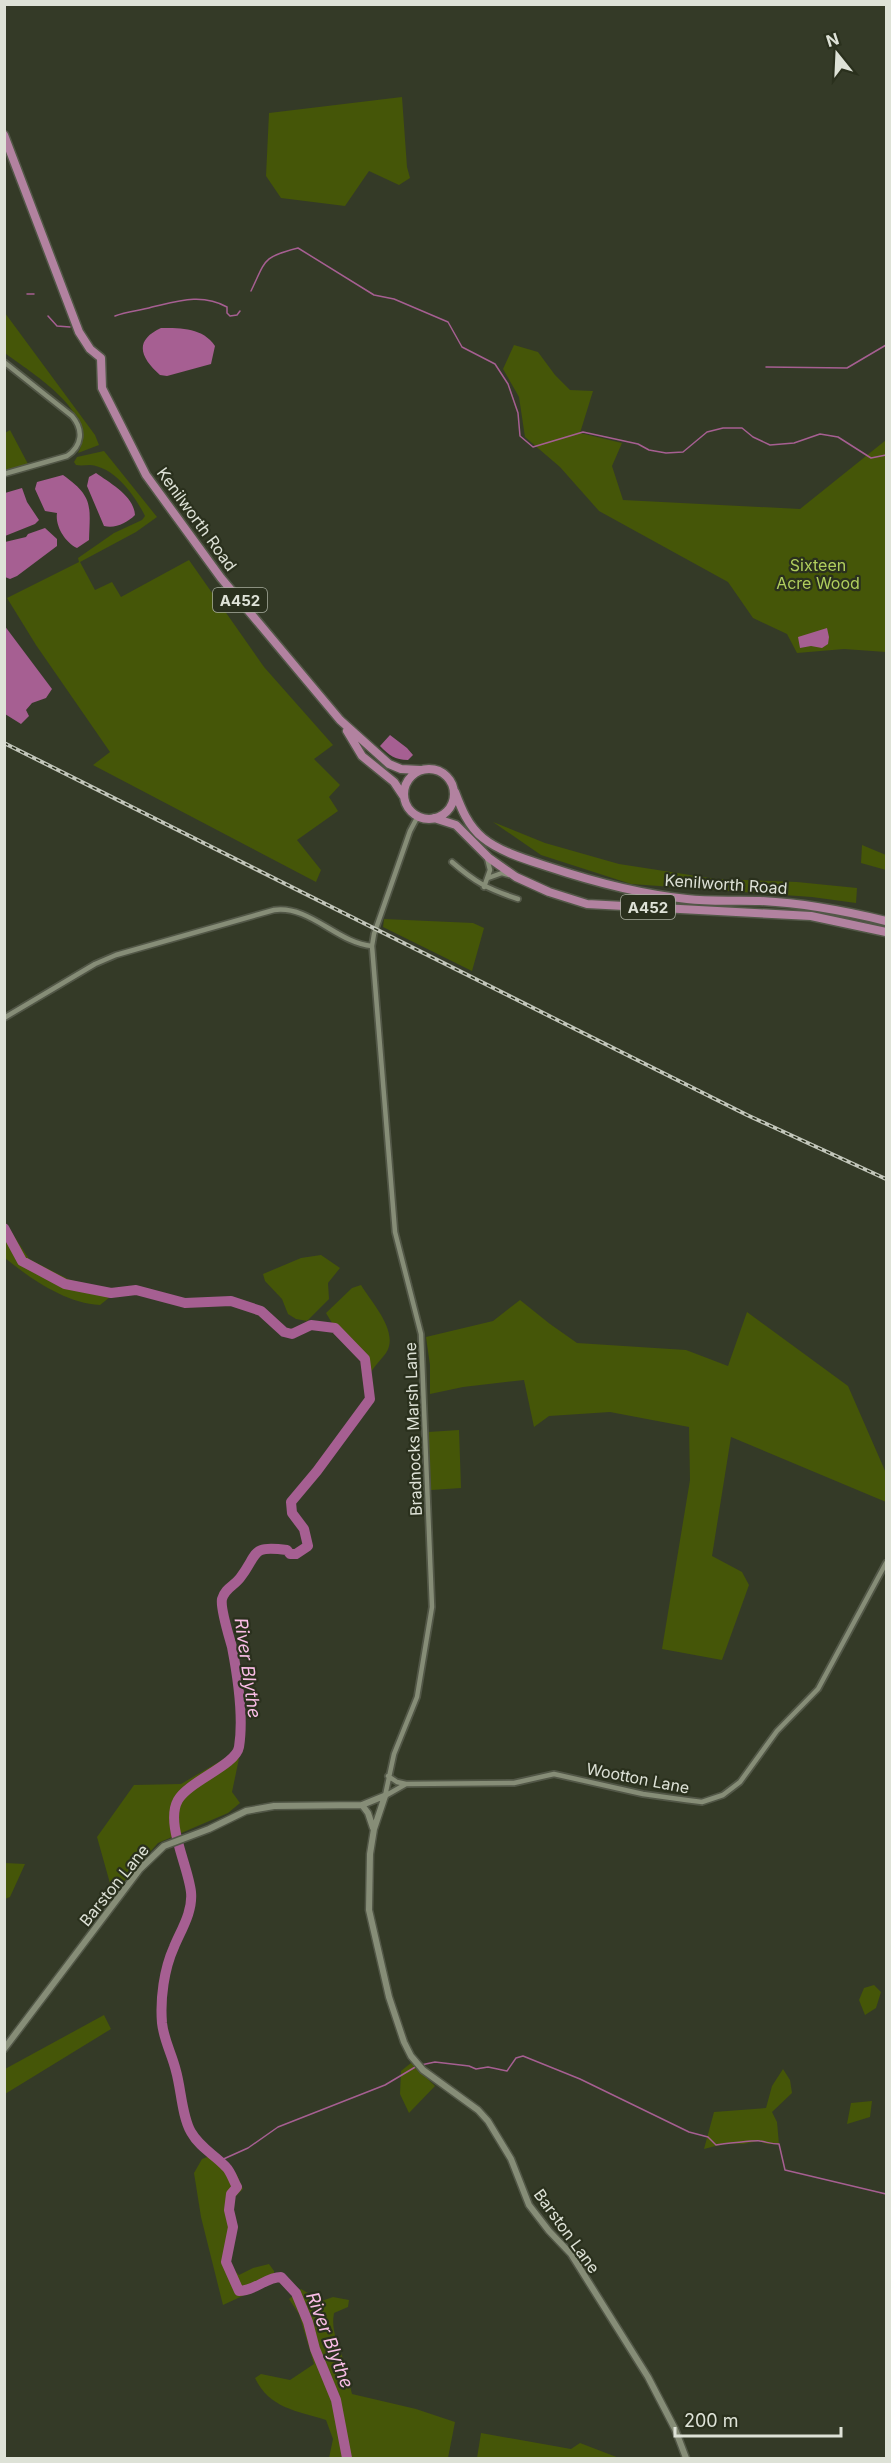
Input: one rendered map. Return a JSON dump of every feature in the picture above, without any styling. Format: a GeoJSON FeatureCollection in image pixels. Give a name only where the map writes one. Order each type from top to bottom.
{"type":"FeatureCollection","features":[{"type":"Feature","properties":{"kind":"highway","name":"Kenilworth Road"},"geometry":{"type":"LineString","coordinates":[[4,135],[79,332],[90,349],[101,358],[102,388],[146,475],[221,578],[340,720],[389,765],[401,769],[420,770]]}},
{"type":"Feature","properties":{"kind":"highway","name":"Kenilworth Road"},"geometry":{"type":"LineString","coordinates":[[340,720],[362,756],[394,782],[405,797]]}},
{"type":"Feature","properties":{"kind":"highway","name":"A452"},"geometry":{"type":"LineString","coordinates":[[420,770],[440,771],[447,776],[455,792]]}},
{"type":"Feature","properties":{"kind":"highway"},"geometry":{"type":"LineString","coordinates":[[405,797],[408,781],[420,770]]}},
{"type":"Feature","properties":{"kind":"highway","name":"Kenilworth Road"},"geometry":{"type":"LineString","coordinates":[[455,792],[462,811],[482,837],[495,846],[583,879],[688,899],[762,901],[812,906],[886,921]]}},
{"type":"Feature","properties":{"kind":"highway"},"geometry":{"type":"LineString","coordinates":[[434,818],[450,809],[455,792]]}},
{"type":"Feature","properties":{"kind":"highway","name":"A452"},"geometry":{"type":"LineString","coordinates":[[405,797],[407,805],[418,816],[434,818]]}},
{"type":"Feature","properties":{"kind":"highway","name":"Kenilworth Road"},"geometry":{"type":"LineString","coordinates":[[434,818],[456,825],[486,856],[516,877],[540,889],[587,904],[811,915],[886,932]]}},
{"type":"Feature","properties":{"kind":"street"},"geometry":{"type":"LineString","coordinates":[[4,362],[72,416],[79,427],[80,438],[74,451],[67,456],[4,474]]}},
{"type":"Feature","properties":{"kind":"street","name":"Bradnocks Marsh Lane"},"geometry":{"type":"LineString","coordinates":[[385,1796],[394,1754],[417,1697],[432,1607],[421,1334],[395,1232],[372,946],[374,934],[410,831],[418,816]]}},
{"type":"Feature","properties":{"kind":"street"},"geometry":{"type":"LineString","coordinates":[[484,887],[490,870],[486,856]]}},
{"type":"Feature","properties":{"kind":"street"},"geometry":{"type":"LineString","coordinates":[[452,862],[484,887],[518,899]]}},
{"type":"Feature","properties":{"kind":"street","name":"Kenilworth Road"},"geometry":{"type":"LineString","coordinates":[[489,878],[502,873],[516,877]]}},
{"type":"Feature","properties":{"kind":"street"},"geometry":{"type":"LineString","coordinates":[[4,1018],[95,964],[116,955],[274,910],[293,910],[357,942],[372,946]]}},
{"type":"Feature","properties":{"kind":"street","name":"Wootton Lane"},"geometry":{"type":"LineString","coordinates":[[388,1776],[397,1782],[406,1784],[514,1783],[554,1774],[630,1791],[702,1802],[723,1795],[740,1782],[777,1731],[819,1689],[886,1563]]}},
{"type":"Feature","properties":{"kind":"street","name":"Wootton Lane"},"geometry":{"type":"LineString","coordinates":[[385,1796],[406,1784]]}},
{"type":"Feature","properties":{"kind":"street","name":"Barston Lane"},"geometry":{"type":"LineString","coordinates":[[4,2049],[140,1869],[164,1846],[209,1829],[238,1814],[263,1807],[362,1805],[385,1796]]}},
{"type":"Feature","properties":{"kind":"street","name":"Barston Lane"},"geometry":{"type":"LineString","coordinates":[[385,1796],[374,1829],[368,1892],[371,1924],[394,2013],[404,2042],[416,2063],[423,2070],[478,2110],[488,2121],[511,2159],[529,2205],[571,2254],[648,2377],[675,2429],[686,2458]]}},
{"type":"Feature","properties":{"kind":"street"},"geometry":{"type":"LineString","coordinates":[[362,1805],[374,1829]]}},
{"type":"Feature","properties":{"kind":"green space"},"geometry":{"type":"Polygon","coordinates":[[[402,97],[407,167],[410,178],[399,185],[369,171],[345,206],[281,198],[266,176],[269,113],[402,97]]]}},
{"type":"Feature","properties":{"kind":"green space"},"geometry":{"type":"Polygon","coordinates":[[[5,313],[95,435],[99,445],[78,453],[82,438],[80,423],[71,409],[45,383],[5,353],[5,313]]]}},
{"type":"Feature","properties":{"kind":"green space","name":"Sixteen Acre Wood"},"geometry":{"type":"Polygon","coordinates":[[[514,345],[538,352],[555,375],[570,390],[593,391],[580,433],[622,443],[612,466],[623,500],[800,509],[886,440],[886,652],[844,649],[797,653],[787,634],[753,618],[728,582],[599,511],[560,467],[525,437],[519,397],[503,369],[514,345]]]}},
{"type":"Feature","properties":{"kind":"green space"},"geometry":{"type":"Polygon","coordinates":[[[10,430],[28,464],[5,471],[5,433],[10,430]]]}},
{"type":"Feature","properties":{"kind":"green space"},"geometry":{"type":"Polygon","coordinates":[[[104,451],[157,517],[136,532],[80,562],[95,590],[112,582],[121,597],[189,560],[264,667],[333,745],[314,759],[340,785],[329,797],[338,811],[297,840],[321,870],[316,882],[93,765],[110,752],[36,645],[7,598],[79,562],[78,558],[114,533],[142,520],[145,516],[136,500],[116,477],[99,467],[76,465],[74,462],[77,457],[104,451]]]}},
{"type":"Feature","properties":{"kind":"green space"},"geometry":{"type":"Polygon","coordinates":[[[493,822],[545,843],[619,864],[716,879],[797,882],[857,888],[856,903],[812,897],[631,884],[541,855],[493,822]]]}},
{"type":"Feature","properties":{"kind":"green space"},"geometry":{"type":"Polygon","coordinates":[[[862,845],[886,855],[886,870],[861,863],[862,845]]]}},
{"type":"Feature","properties":{"kind":"green space"},"geometry":{"type":"Polygon","coordinates":[[[384,919],[473,923],[484,928],[472,971],[383,927],[384,919]]]}},
{"type":"Feature","properties":{"kind":"green space"},"geometry":{"type":"Polygon","coordinates":[[[5,1222],[29,1259],[70,1280],[110,1289],[113,1291],[110,1297],[100,1305],[74,1300],[49,1289],[26,1274],[5,1258],[5,1222]]]}},
{"type":"Feature","properties":{"kind":"green space"},"geometry":{"type":"Polygon","coordinates":[[[321,1255],[340,1268],[328,1283],[329,1299],[307,1321],[296,1319],[288,1314],[282,1299],[265,1281],[263,1274],[301,1258],[321,1255]]]}},
{"type":"Feature","properties":{"kind":"green space"},"geometry":{"type":"Polygon","coordinates":[[[361,1285],[387,1327],[389,1336],[386,1353],[369,1376],[365,1359],[335,1328],[326,1313],[352,1288],[361,1285]]]}},
{"type":"Feature","properties":{"kind":"green space"},"geometry":{"type":"Polygon","coordinates":[[[520,1300],[577,1343],[686,1350],[728,1366],[747,1312],[848,1386],[886,1473],[886,1502],[731,1437],[712,1556],[742,1572],[749,1585],[722,1660],[662,1649],[690,1480],[689,1427],[610,1412],[549,1416],[534,1427],[524,1380],[463,1387],[430,1394],[430,1365],[426,1337],[493,1321],[520,1300]]]}},
{"type":"Feature","properties":{"kind":"green space"},"geometry":{"type":"Polygon","coordinates":[[[459,1430],[461,1488],[431,1490],[428,1432],[459,1430]]]}},
{"type":"Feature","properties":{"kind":"green space"},"geometry":{"type":"Polygon","coordinates":[[[241,1749],[232,1792],[240,1803],[228,1813],[158,1843],[113,1894],[97,1837],[134,1785],[181,1784],[241,1749]]]}},
{"type":"Feature","properties":{"kind":"green space"},"geometry":{"type":"Polygon","coordinates":[[[5,1863],[25,1864],[10,1897],[5,1899],[5,1863]]]}},
{"type":"Feature","properties":{"kind":"green space"},"geometry":{"type":"Polygon","coordinates":[[[874,1985],[881,1992],[876,2008],[865,2015],[859,2000],[864,1988],[874,1985]]]}},
{"type":"Feature","properties":{"kind":"green space"},"geometry":{"type":"Polygon","coordinates":[[[104,2015],[111,2029],[5,2094],[5,2069],[104,2015]]]}},
{"type":"Feature","properties":{"kind":"green space"},"geometry":{"type":"Polygon","coordinates":[[[411,2063],[435,2086],[409,2113],[400,2094],[401,2071],[411,2063]]]}},
{"type":"Feature","properties":{"kind":"green space"},"geometry":{"type":"Polygon","coordinates":[[[783,2069],[790,2080],[792,2093],[772,2112],[777,2122],[779,2144],[759,2141],[743,2144],[727,2143],[704,2149],[714,2112],[766,2108],[772,2086],[783,2069]]]}},
{"type":"Feature","properties":{"kind":"green space"},"geometry":{"type":"Polygon","coordinates":[[[872,2101],[870,2117],[847,2124],[851,2103],[872,2101]]]}},
{"type":"Feature","properties":{"kind":"green space"},"geometry":{"type":"Polygon","coordinates":[[[217,2153],[237,2175],[243,2189],[227,2205],[227,2217],[233,2227],[226,2262],[239,2275],[269,2264],[274,2271],[275,2281],[223,2305],[201,2217],[194,2173],[202,2159],[217,2153]]]}},
{"type":"Feature","properties":{"kind":"green space"},"geometry":{"type":"Polygon","coordinates":[[[301,2289],[313,2296],[316,2303],[333,2297],[349,2300],[348,2307],[334,2313],[333,2325],[352,2394],[416,2409],[455,2422],[448,2458],[329,2458],[333,2439],[326,2420],[285,2407],[268,2396],[261,2388],[255,2378],[261,2374],[290,2380],[314,2364],[299,2314],[289,2299],[301,2289]]]}},
{"type":"Feature","properties":{"kind":"green space"},"geometry":{"type":"Polygon","coordinates":[[[481,2433],[571,2449],[580,2443],[619,2458],[477,2458],[481,2433]]]}},
{"type":"Feature","properties":{"kind":"shaded area"},"geometry":{"type":"Polygon","coordinates":[[[161,328],[191,330],[210,340],[215,346],[211,364],[167,376],[160,375],[148,362],[143,344],[146,338],[161,328]]]}},
{"type":"Feature","properties":{"kind":"shaded area"},"geometry":{"type":"Polygon","coordinates":[[[96,473],[126,496],[134,508],[135,515],[121,525],[104,526],[87,486],[89,477],[96,473]]]}},
{"type":"Feature","properties":{"kind":"shaded area"},"geometry":{"type":"Polygon","coordinates":[[[63,475],[80,490],[88,503],[89,540],[77,548],[62,533],[57,513],[45,511],[35,489],[37,482],[63,475]]]}},
{"type":"Feature","properties":{"kind":"shaded area"},"geometry":{"type":"Polygon","coordinates":[[[22,488],[27,502],[39,520],[35,524],[5,536],[5,493],[22,488]]]}},
{"type":"Feature","properties":{"kind":"shaded area"},"geometry":{"type":"Polygon","coordinates":[[[45,528],[57,539],[57,546],[17,576],[10,579],[5,577],[5,542],[26,537],[28,534],[45,528]]]}},
{"type":"Feature","properties":{"kind":"shaded area"},"geometry":{"type":"Polygon","coordinates":[[[4,625],[52,689],[46,698],[32,703],[26,710],[29,716],[21,724],[5,714],[4,625]]]}},
{"type":"Feature","properties":{"kind":"shaded area"},"geometry":{"type":"Polygon","coordinates":[[[827,628],[828,644],[822,648],[811,646],[800,648],[798,637],[827,628]]]}},
{"type":"Feature","properties":{"kind":"shaded area"},"geometry":{"type":"Polygon","coordinates":[[[390,735],[413,755],[408,760],[392,756],[380,746],[390,735]]]}},
{"type":"Feature","properties":{"kind":"waterway"},"geometry":{"type":"LineString","coordinates":[[251,291],[263,266],[271,257],[298,248],[374,295],[394,299],[448,322],[462,347],[495,364],[508,384],[518,413],[520,436],[533,447],[583,432],[638,444],[649,450],[666,453],[683,452],[707,432],[723,428],[742,428],[753,437],[770,445],[794,443],[820,434],[838,437],[871,458],[886,455]]}},
{"type":"Feature","properties":{"kind":"waterway"},"geometry":{"type":"LineString","coordinates":[[27,294],[34,294]]}},
{"type":"Feature","properties":{"kind":"waterway"},"geometry":{"type":"LineString","coordinates":[[115,316],[171,302],[199,299],[227,307],[227,313],[230,316],[237,315],[240,311]]}},
{"type":"Feature","properties":{"kind":"waterway"},"geometry":{"type":"LineString","coordinates":[[48,316],[57,326],[70,327]]}},
{"type":"Feature","properties":{"kind":"waterway"},"geometry":{"type":"LineString","coordinates":[[766,367],[847,368],[886,345]]}},
{"type":"Feature","properties":{"kind":"waterway","name":"River Blythe"},"geometry":{"type":"LineString","coordinates":[[4,1228],[22,1261],[65,1284],[111,1293],[136,1290],[185,1303],[231,1301],[261,1311],[284,1332],[292,1334],[311,1325],[335,1328],[365,1359],[370,1399],[291,1502],[292,1513],[304,1529],[308,1546],[296,1554],[290,1554],[287,1550],[261,1550],[253,1557],[240,1578],[225,1592],[222,1599],[241,1710],[239,1747],[230,1760],[184,1793],[175,1809],[176,1832],[189,1881],[191,1899],[186,1921],[168,1965],[162,2004],[163,2030],[176,2071],[188,2126],[199,2142],[228,2169],[237,2187],[231,2194],[229,2210],[233,2227],[226,2262],[239,2291],[281,2277],[296,2293],[308,2322],[315,2349],[336,2400],[347,2458]]}},
{"type":"Feature","properties":{"kind":"waterway"},"geometry":{"type":"LineString","coordinates":[[421,2065],[435,2062],[476,2069],[488,2067],[507,2071],[516,2058],[523,2056],[580,2079],[689,2132],[708,2137],[716,2145],[758,2141],[779,2144],[785,2170],[886,2194]]}},
{"type":"Feature","properties":{"kind":"waterway"},"geometry":{"type":"LineString","coordinates":[[219,2161],[248,2148],[278,2127],[385,2085],[417,2066]]}},
{"type":"Feature","properties":{"kind":"railway"},"geometry":{"type":"LineString","coordinates":[[4,743],[747,1115],[886,1179]]}}]}
